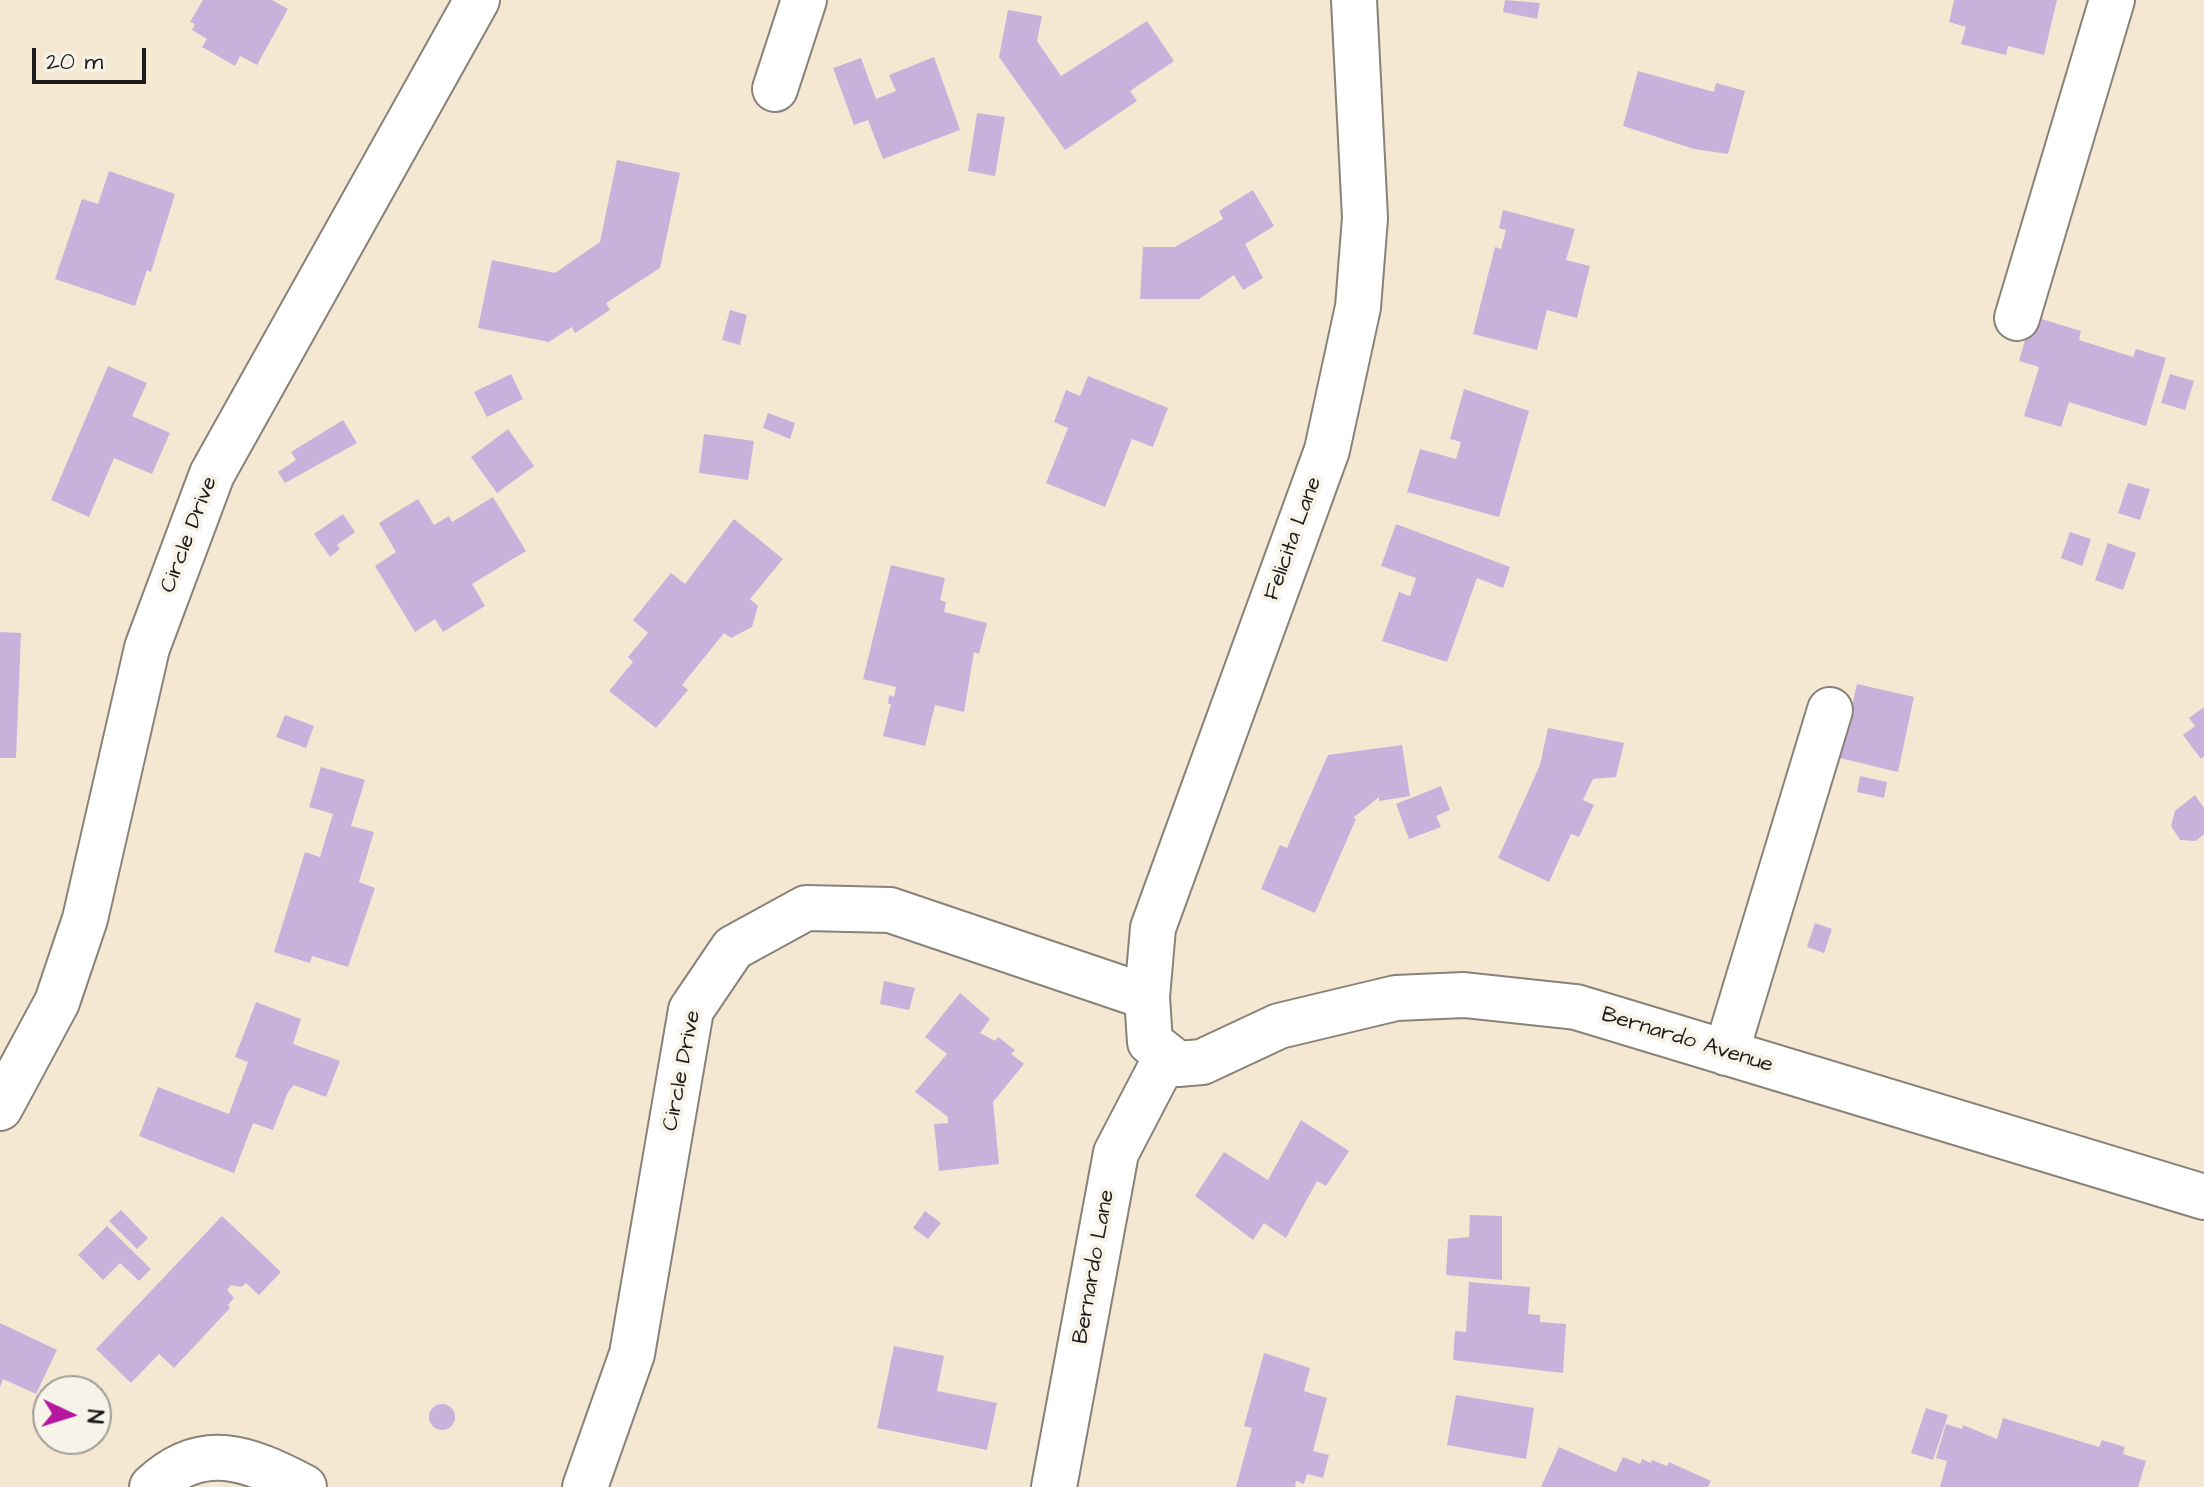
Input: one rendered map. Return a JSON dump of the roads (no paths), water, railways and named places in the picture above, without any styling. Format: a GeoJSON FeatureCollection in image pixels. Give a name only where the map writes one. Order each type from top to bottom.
{"type":"FeatureCollection","features":[{"type":"Feature","properties":{"kind":"street","name":"Circle Drive"},"geometry":{"type":"LineString","coordinates":[[0,1108],[18,1052],[57,1002],[85,919],[147,648],[212,474],[477,0]]}},
{"type":"Feature","properties":{"kind":"street"},"geometry":{"type":"LineString","coordinates":[[775,89],[804,0]]}},
{"type":"Feature","properties":{"kind":"street","name":"Felicita Lane"},"geometry":{"type":"LineString","coordinates":[[1166,1057],[1150,1042],[1147,997],[1153,928],[1327,450],[1358,307],[1365,218],[1354,0]]}},
{"type":"Feature","properties":{"kind":"street"},"geometry":{"type":"LineString","coordinates":[[2017,318],[2112,0]]}},
{"type":"Feature","properties":{"kind":"street"},"geometry":{"type":"LineString","coordinates":[[1726,1053],[1830,710]]}},
{"type":"Feature","properties":{"kind":"street","name":"Circle Drive"},"geometry":{"type":"LineString","coordinates":[[585,1487],[632,1354],[691,1010],[733,948],[806,908],[890,910],[1147,997]]}},
{"type":"Feature","properties":{"kind":"street","name":"Bernardo Avenue"},"geometry":{"type":"LineString","coordinates":[[1166,1057],[1178,1064],[1202,1062],[1279,1026],[1396,998],[1464,995],[1576,1007],[2204,1197]]}},
{"type":"Feature","properties":{"kind":"street","name":"Bernardo Lane"},"geometry":{"type":"LineString","coordinates":[[1054,1487],[1116,1153],[1166,1057]]}},
{"type":"Feature","properties":{"kind":"street"},"geometry":{"type":"LineString","coordinates":[[152,1487],[169,1471],[192,1459],[219,1456],[256,1464],[304,1487]]}}]}
